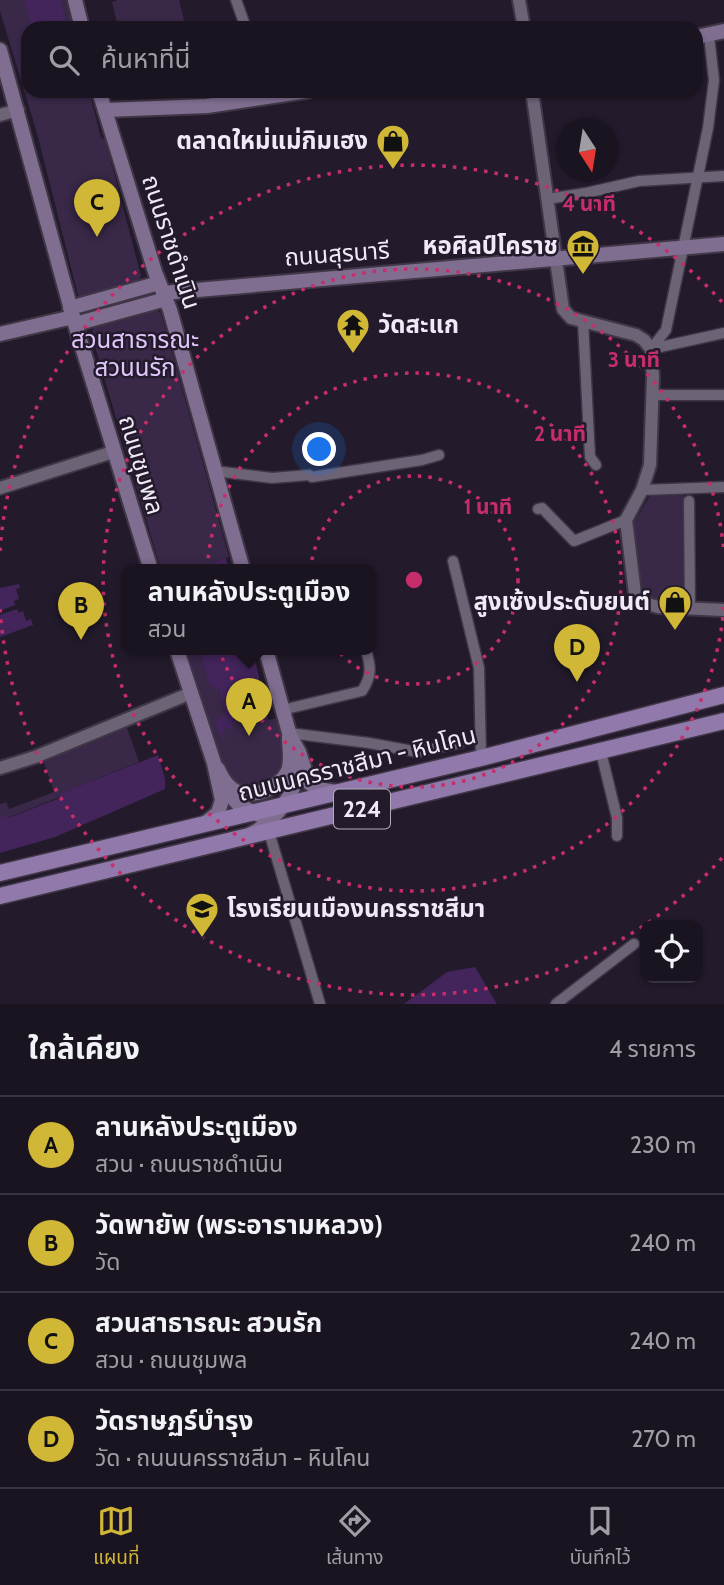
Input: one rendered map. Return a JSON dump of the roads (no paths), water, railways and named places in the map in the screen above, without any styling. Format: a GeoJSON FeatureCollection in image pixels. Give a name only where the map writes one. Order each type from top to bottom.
{"type":"FeatureCollection","features":[{"type":"Feature","properties":{"kind":"main road"},"geometry":{"type":"LineString","coordinates":[[75,0],[80,21]]}},
{"type":"Feature","properties":{"kind":"main road"},"geometry":{"type":"LineString","coordinates":[[703,36],[724,32]]}},
{"type":"Feature","properties":{"kind":"main road","name":"ถนนชุมพล"},"geometry":{"type":"LineString","coordinates":[[0,50],[73,316],[149,564]]}},
{"type":"Feature","properties":{"kind":"main road","name":"ถนนราชดำเนิน"},"geometry":{"type":"LineString","coordinates":[[101,98],[163,292],[241,564]]}},
{"type":"Feature","properties":{"kind":"main road"},"geometry":{"type":"LineString","coordinates":[[104,110],[207,106],[251,98]]}},
{"type":"Feature","properties":{"kind":"main road","name":"ถนนสุรนารี"},"geometry":{"type":"LineString","coordinates":[[0,334],[163,292],[724,244]]}},
{"type":"Feature","properties":{"kind":"main road"},"geometry":{"type":"LineString","coordinates":[[179,655],[214,763],[222,800],[214,817],[203,825]]}},
{"type":"Feature","properties":{"kind":"main road"},"geometry":{"type":"LineString","coordinates":[[244,838],[291,793],[298,770],[266,655]]}},
{"type":"Feature","properties":{"kind":"main road","name":"ถนนนครราชสีมา - หินโคน"},"geometry":{"type":"LineString","coordinates":[[0,896],[244,838],[263,819],[299,803],[724,695]]}},
{"type":"Feature","properties":{"kind":"main road","name":"ถนนนครราชสีมา - หินโคน"},"geometry":{"type":"LineString","coordinates":[[0,873],[203,825],[263,819],[303,823],[724,721]]}},
{"type":"Feature","properties":{"kind":"main road"},"geometry":{"type":"LineString","coordinates":[[214,763],[230,788],[240,793],[268,790],[279,782],[289,768],[289,735]]}},
{"type":"Feature","properties":{"kind":"main road"},"geometry":{"type":"LineString","coordinates":[[289,735],[299,752],[309,783],[318,789],[342,792]]}},
{"type":"Feature","properties":{"kind":"main road"},"geometry":{"type":"LineString","coordinates":[[214,763],[228,793],[239,805],[263,819]]}},
{"type":"Feature","properties":{"kind":"main road"},"geometry":{"type":"LineString","coordinates":[[299,803],[303,823]]}},
{"type":"Feature","properties":{"kind":"street"},"geometry":{"type":"LineString","coordinates":[[236,0],[244,21]]}},
{"type":"Feature","properties":{"kind":"street"},"geometry":{"type":"LineString","coordinates":[[519,0],[522,21]]}},
{"type":"Feature","properties":{"kind":"street"},"geometry":{"type":"LineString","coordinates":[[651,349],[666,330],[700,177],[714,80],[703,40]]}},
{"type":"Feature","properties":{"kind":"street"},"geometry":{"type":"LineString","coordinates":[[533,98],[563,309],[571,318],[636,335],[651,349],[653,395],[650,465],[642,489],[626,520],[637,598],[643,603],[658,607],[724,610]]}},
{"type":"Feature","properties":{"kind":"street"},"geometry":{"type":"LineString","coordinates":[[0,115],[18,110]]}},
{"type":"Feature","properties":{"kind":"street"},"geometry":{"type":"LineString","coordinates":[[547,199],[639,181],[724,176]]}},
{"type":"Feature","properties":{"kind":"street"},"geometry":{"type":"LineString","coordinates":[[583,321],[590,457],[596,465]]}},
{"type":"Feature","properties":{"kind":"street"},"geometry":{"type":"LineString","coordinates":[[651,349],[724,333]]}},
{"type":"Feature","properties":{"kind":"street"},"geometry":{"type":"LineString","coordinates":[[653,395],[724,395]]}},
{"type":"Feature","properties":{"kind":"street"},"geometry":{"type":"LineString","coordinates":[[0,488],[113,452]]}},
{"type":"Feature","properties":{"kind":"street"},"geometry":{"type":"LineString","coordinates":[[215,471],[272,478],[312,477],[439,455]]}},
{"type":"Feature","properties":{"kind":"street"},"geometry":{"type":"LineString","coordinates":[[642,489],[724,487]]}},
{"type":"Feature","properties":{"kind":"street"},"geometry":{"type":"LineString","coordinates":[[689,501],[690,609]]}},
{"type":"Feature","properties":{"kind":"street"},"geometry":{"type":"LineString","coordinates":[[538,509],[542,508],[574,541],[626,520]]}},
{"type":"Feature","properties":{"kind":"street"},"geometry":{"type":"LineString","coordinates":[[453,561],[479,668],[481,758]]}},
{"type":"Feature","properties":{"kind":"street"},"geometry":{"type":"LineString","coordinates":[[282,710],[362,691],[371,676],[368,655]]}},
{"type":"Feature","properties":{"kind":"street"},"geometry":{"type":"LineString","coordinates":[[0,768],[35,757],[191,693]]}},
{"type":"Feature","properties":{"kind":"street"},"geometry":{"type":"LineString","coordinates":[[289,735],[369,743],[418,752],[460,743]]}},
{"type":"Feature","properties":{"kind":"street"},"geometry":{"type":"LineString","coordinates":[[418,752],[423,772]]}},
{"type":"Feature","properties":{"kind":"street"},"geometry":{"type":"LineString","coordinates":[[601,752],[617,818],[617,836]]}},
{"type":"Feature","properties":{"kind":"street"},"geometry":{"type":"LineString","coordinates":[[263,819],[320,1004]]}},
{"type":"Feature","properties":{"kind":"street"},"geometry":{"type":"LineString","coordinates":[[555,1004],[634,944]]}},
{"type":"Feature","properties":{"kind":"place","name":"ตลาดใหม่แม่กิมเฮง"},"geometry":{"type":"Point","coordinates":[393,171]}},
{"type":"Feature","properties":{"kind":"place","name":"สวนสาธารณะ สวนรัก"},"geometry":{"type":"Point","coordinates":[97,237]}},
{"type":"Feature","properties":{"kind":"place","name":"หอศิลป์โคราช"},"geometry":{"type":"Point","coordinates":[583,276]}},
{"type":"Feature","properties":{"kind":"place","name":"วัดสะแก"},"geometry":{"type":"Point","coordinates":[353,355]}},
{"type":"Feature","properties":{"kind":"place","name":"สูงเซ้งประดับยนต์"},"geometry":{"type":"Point","coordinates":[675,632]}},
{"type":"Feature","properties":{"kind":"place","name":"วัดพายัพ (พระอารามหลวง)"},"geometry":{"type":"Point","coordinates":[81,640]}},
{"type":"Feature","properties":{"kind":"place","name":"วัดราษฏร์บำรุง"},"geometry":{"type":"Point","coordinates":[577,682]}},
{"type":"Feature","properties":{"kind":"place","name":"ลานหลังประตูเมือง"},"geometry":{"type":"Point","coordinates":[249,736]}},
{"type":"Feature","properties":{"kind":"place","name":"โรงเรียนเมืองนครราชสีมา"},"geometry":{"type":"Point","coordinates":[202,939]}},
{"type":"Feature","properties":{"kind":"park label","name":"สวนสาธารณะ สวนนรัก"},"geometry":{"type":"Point","coordinates":[135,354]}}]}
